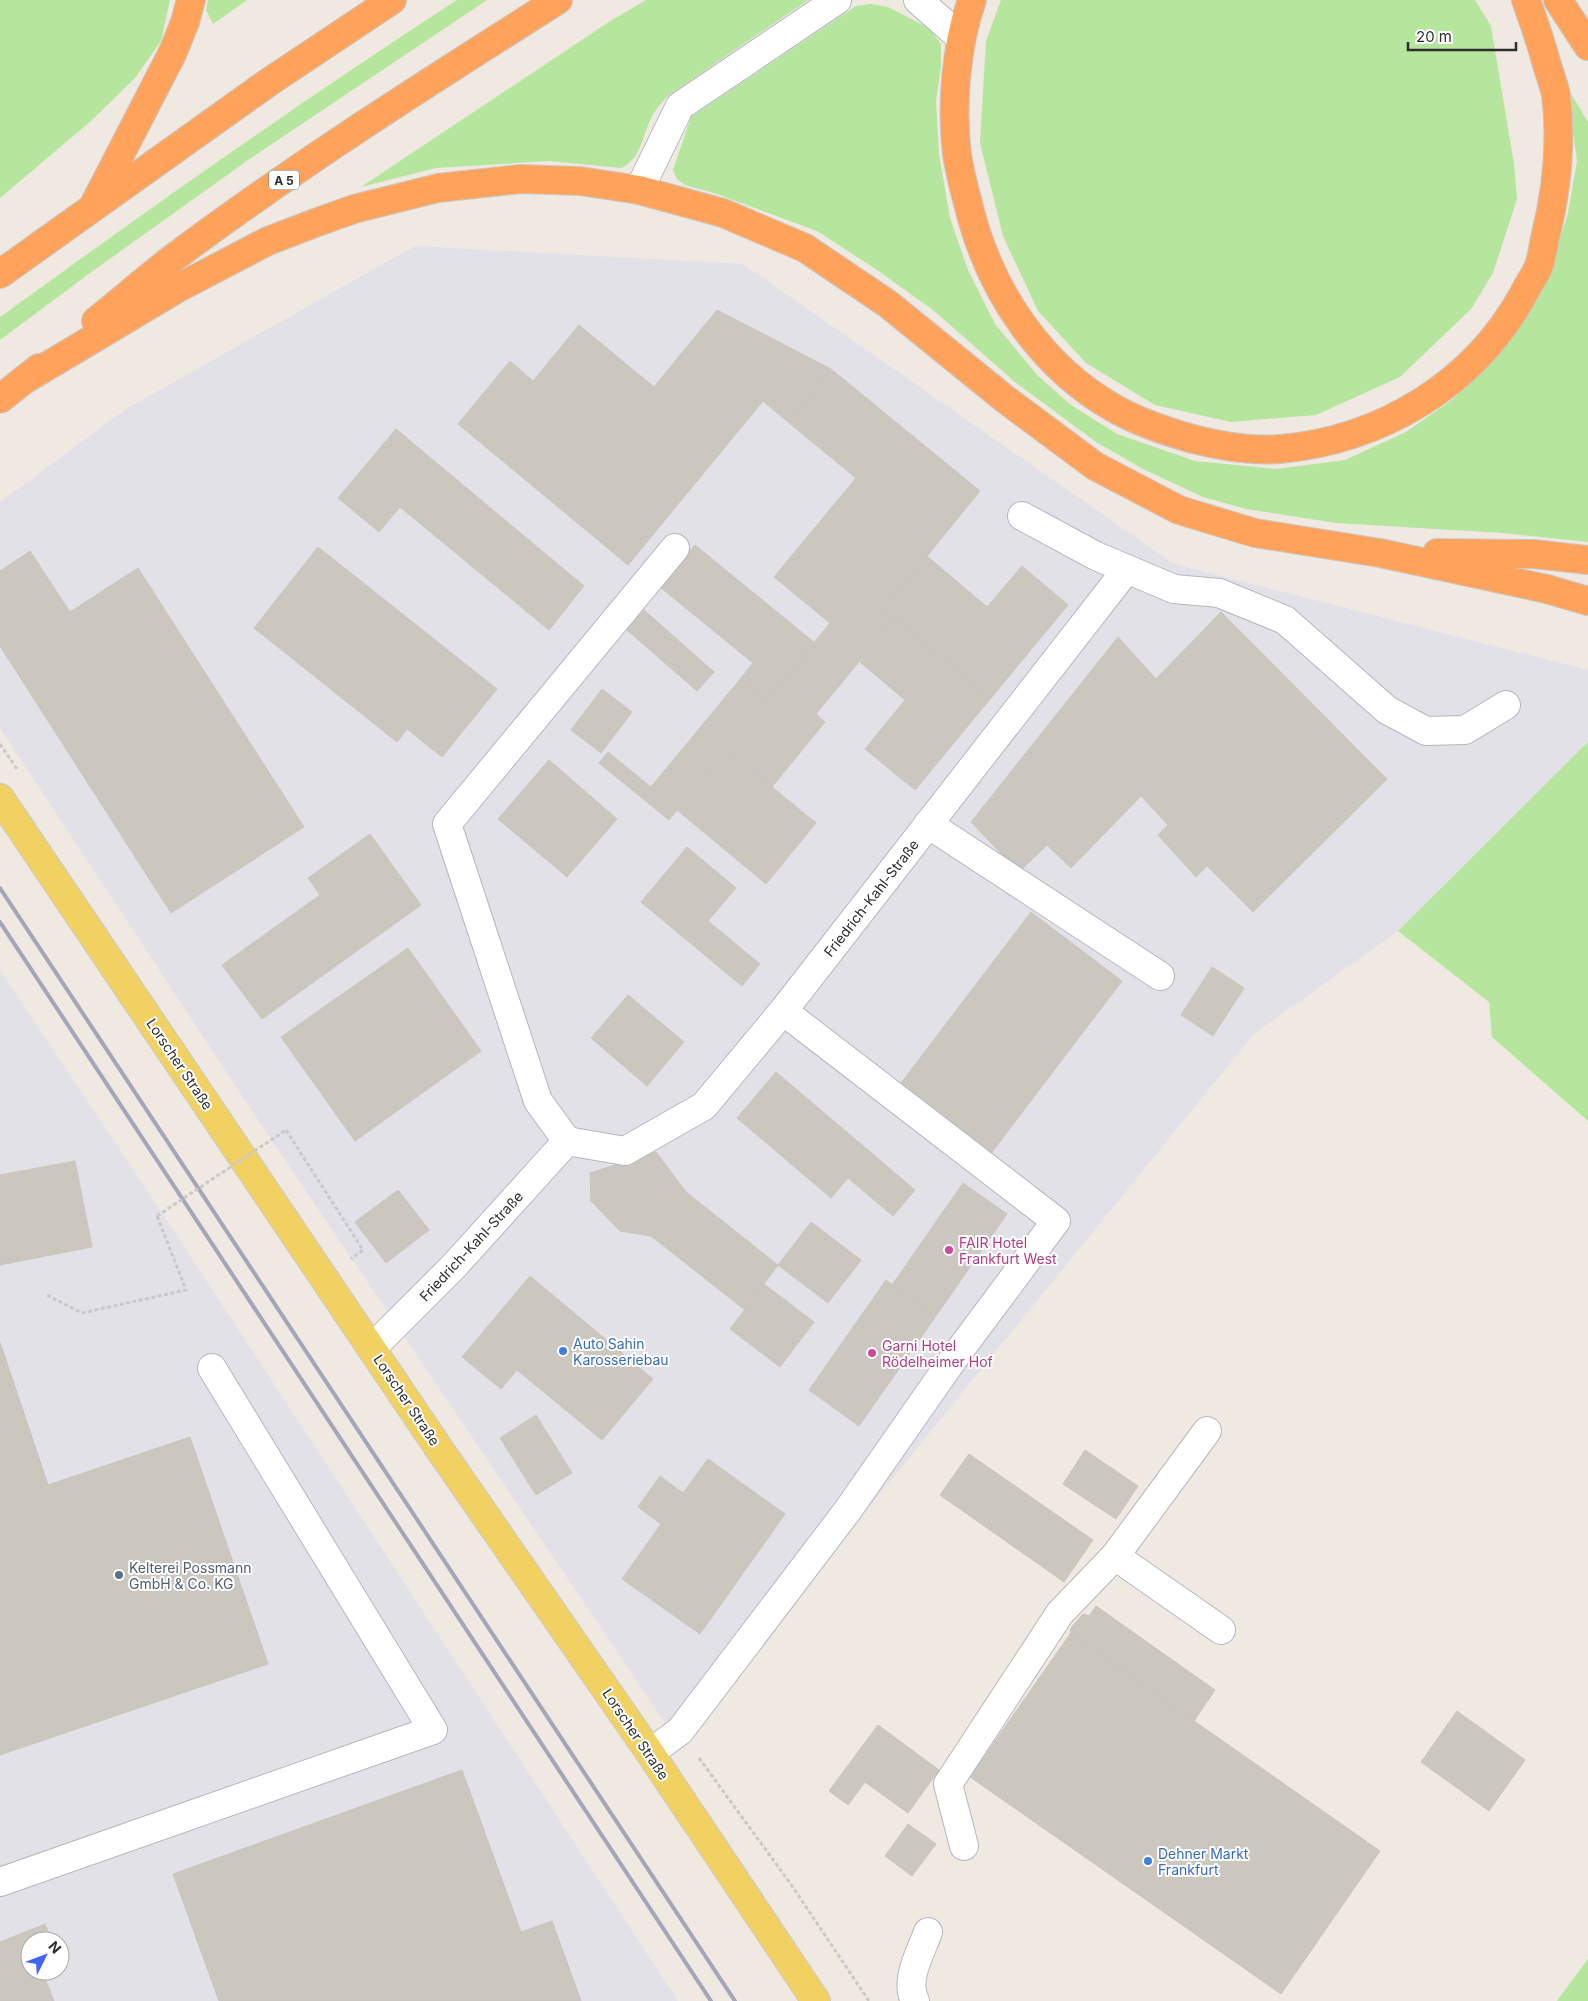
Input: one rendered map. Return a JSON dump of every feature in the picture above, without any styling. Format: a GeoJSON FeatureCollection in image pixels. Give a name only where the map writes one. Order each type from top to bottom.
{"type":"FeatureCollection","features":[{"type":"Feature","properties":{"kind":"highway"},"geometry":{"type":"LineString","coordinates":[[92,209],[174,52],[191,0]]}},
{"type":"Feature","properties":{"kind":"highway"},"geometry":{"type":"LineString","coordinates":[[0,274],[269,82],[392,0]]}},
{"type":"Feature","properties":{"kind":"highway","name":"A 5"},"geometry":{"type":"LineString","coordinates":[[0,399],[171,260],[408,96],[558,0]]}},
{"type":"Feature","properties":{"kind":"highway"},"geometry":{"type":"LineString","coordinates":[[972,0],[960,38],[956,81],[957,153],[975,227],[988,265],[1007,301],[1032,338],[1054,363],[1081,386],[1110,406],[1140,421],[1204,442],[1239,447],[1277,449],[1347,437],[1407,412],[1436,393],[1467,368],[1495,338],[1538,267],[1552,211],[1559,160],[1556,93],[1526,0]]}},
{"type":"Feature","properties":{"kind":"highway"},"geometry":{"type":"LineString","coordinates":[[1558,0],[1588,46]]}},
{"type":"Feature","properties":{"kind":"highway"},"geometry":{"type":"LineString","coordinates":[[24,380],[178,288],[268,241],[354,209],[438,188],[521,179],[580,181],[639,190],[723,213],[806,248],[888,304],[1005,399],[1095,466],[1179,510],[1255,533],[1380,553],[1547,589],[1588,601]]}},
{"type":"Feature","properties":{"kind":"highway"},"geometry":{"type":"LineString","coordinates":[[1380,553],[1534,554],[1588,560]]}},
{"type":"Feature","properties":{"kind":"main road","name":"Lorscher Straße"},"geometry":{"type":"LineString","coordinates":[[0,798],[442,1453],[650,1753],[816,2001]]}},
{"type":"Feature","properties":{"kind":"street"},"geometry":{"type":"LineString","coordinates":[[639,190],[680,106],[837,0]]}},
{"type":"Feature","properties":{"kind":"street"},"geometry":{"type":"LineString","coordinates":[[918,0],[960,38]]}},
{"type":"Feature","properties":{"kind":"street"},"geometry":{"type":"LineString","coordinates":[[1022,516],[1096,556],[1174,589],[1219,593],[1285,620],[1387,710],[1426,731],[1465,730],[1506,705]]}},
{"type":"Feature","properties":{"kind":"street"},"geometry":{"type":"LineString","coordinates":[[567,1141],[538,1101],[447,824],[675,548]]}},
{"type":"Feature","properties":{"kind":"street","name":"Friedrich-Kahl-Straße"},"geometry":{"type":"LineString","coordinates":[[372,1348],[454,1266],[567,1141],[625,1150],[704,1106],[783,1011],[1127,569]]}},
{"type":"Feature","properties":{"kind":"street"},"geometry":{"type":"LineString","coordinates":[[928,824],[1160,976]]}},
{"type":"Feature","properties":{"kind":"street"},"geometry":{"type":"LineString","coordinates":[[650,1753],[680,1731],[848,1510],[954,1358],[1056,1221],[783,1011]]}},
{"type":"Feature","properties":{"kind":"street"},"geometry":{"type":"LineString","coordinates":[[0,1882],[433,1730],[212,1368]]}},
{"type":"Feature","properties":{"kind":"street"},"geometry":{"type":"LineString","coordinates":[[964,1846],[948,1784],[1060,1613],[1115,1556],[1207,1431]]}},
{"type":"Feature","properties":{"kind":"street"},"geometry":{"type":"LineString","coordinates":[[1115,1556],[1221,1630]]}},
{"type":"Feature","properties":{"kind":"street"},"geometry":{"type":"LineString","coordinates":[[915,2001],[912,1995],[913,1972],[928,1932]]}},
{"type":"Feature","properties":{"kind":"path"},"geometry":{"type":"LineString","coordinates":[[47,1295],[82,1313],[186,1290],[157,1216],[286,1130],[363,1250],[350,1260]]}},
{"type":"Feature","properties":{"kind":"shaded area"},"geometry":{"type":"Polygon","coordinates":[[[415,246],[743,264],[1174,564],[1588,670],[1588,742],[1398,931],[1254,1034],[678,1742],[250,1108],[0,728],[0,502],[126,409],[415,246]]]}},
{"type":"Feature","properties":{"kind":"shaded area"},"geometry":{"type":"Polygon","coordinates":[[[0,970],[147,1190],[678,2001],[0,2001],[0,970]]]}},
{"type":"Feature","properties":{"kind":"green space"},"geometry":{"type":"Polygon","coordinates":[[[0,0],[170,0],[161,41],[135,78],[91,121],[0,198],[0,0]]]}},
{"type":"Feature","properties":{"kind":"green space"},"geometry":{"type":"Polygon","coordinates":[[[208,0],[247,0],[213,24],[206,10],[208,0]]]}},
{"type":"Feature","properties":{"kind":"green space"},"geometry":{"type":"Polygon","coordinates":[[[457,0],[487,0],[251,158],[0,340],[0,317],[232,152],[457,0]]]}},
{"type":"Feature","properties":{"kind":"green space"},"geometry":{"type":"Polygon","coordinates":[[[646,0],[808,0],[669,95],[650,120],[634,158],[621,168],[549,161],[436,168],[361,187],[612,20],[646,0]]]}},
{"type":"Feature","properties":{"kind":"green space"},"geometry":{"type":"Polygon","coordinates":[[[1001,0],[1475,0],[1491,26],[1514,164],[1517,199],[1493,273],[1471,309],[1400,377],[1316,415],[1231,422],[1155,405],[1086,363],[1038,311],[1003,236],[980,143],[986,41],[1001,0]]]}},
{"type":"Feature","properties":{"kind":"green space"},"geometry":{"type":"Polygon","coordinates":[[[871,4],[888,7],[929,28],[941,44],[941,66],[936,101],[939,154],[950,218],[968,270],[995,324],[1038,376],[1071,405],[1117,434],[1195,461],[1276,469],[1345,460],[1406,432],[1453,399],[1493,361],[1511,339],[1550,270],[1568,213],[1577,161],[1567,87],[1588,122],[1588,542],[1502,533],[1336,523],[1246,509],[1203,497],[1143,469],[1096,442],[1015,382],[933,310],[877,270],[817,231],[717,194],[685,185],[677,179],[673,170],[691,117],[856,6],[871,4]]]}},
{"type":"Feature","properties":{"kind":"green space"},"geometry":{"type":"Polygon","coordinates":[[[1588,742],[1588,1121],[1492,1037],[1489,1002],[1398,931],[1588,742]]]}},
{"type":"Feature","properties":{"kind":"green space"},"geometry":{"type":"Polygon","coordinates":[[[1588,1959],[1588,2001],[1557,2001],[1588,1959]]]}},
{"type":"Feature","properties":{"kind":"building"},"geometry":{"type":"Polygon","coordinates":[[[717,310],[831,369],[788,422],[763,401],[628,565],[458,424],[510,361],[533,381],[579,325],[654,387],[717,310]]]}},
{"type":"Feature","properties":{"kind":"building"},"geometry":{"type":"Polygon","coordinates":[[[831,369],[980,491],[884,609],[895,618],[816,714],[825,722],[772,787],[727,750],[830,623],[774,577],[856,478],[788,422],[831,369]]]}},
{"type":"Feature","properties":{"kind":"building"},"geometry":{"type":"Polygon","coordinates":[[[396,429],[584,586],[549,630],[400,507],[379,532],[338,498],[396,429]]]}},
{"type":"Feature","properties":{"kind":"building"},"geometry":{"type":"Polygon","coordinates":[[[695,545],[815,643],[768,699],[741,678],[753,663],[660,587],[695,545]]]}},
{"type":"Feature","properties":{"kind":"building"},"geometry":{"type":"Polygon","coordinates":[[[318,547],[497,689],[442,757],[407,729],[397,742],[254,628],[318,547]]]}},
{"type":"Feature","properties":{"kind":"building"},"geometry":{"type":"Polygon","coordinates":[[[30,551],[70,612],[138,568],[304,827],[171,913],[0,646],[0,571],[30,551]]]}},
{"type":"Feature","properties":{"kind":"building"},"geometry":{"type":"Polygon","coordinates":[[[927,556],[987,607],[1022,566],[1068,605],[991,698],[884,609],[927,556]]]}},
{"type":"Feature","properties":{"kind":"building"},"geometry":{"type":"Polygon","coordinates":[[[644,610],[714,672],[697,691],[627,630],[644,610]]]}},
{"type":"Feature","properties":{"kind":"building"},"geometry":{"type":"Polygon","coordinates":[[[1221,612],[1387,779],[1253,912],[1207,866],[1196,877],[1158,835],[1168,825],[1141,796],[1071,868],[1047,845],[1019,872],[971,822],[1118,637],[1156,679],[1221,612]]]}},
{"type":"Feature","properties":{"kind":"building"},"geometry":{"type":"Polygon","coordinates":[[[895,618],[991,698],[915,790],[865,749],[905,700],[860,662],[895,618]]]}},
{"type":"Feature","properties":{"kind":"building"},"geometry":{"type":"Polygon","coordinates":[[[741,678],[768,699],[669,820],[599,763],[608,752],[651,787],[741,678]]]}},
{"type":"Feature","properties":{"kind":"building"},"geometry":{"type":"Polygon","coordinates":[[[602,689],[632,712],[601,753],[571,730],[602,689]]]}},
{"type":"Feature","properties":{"kind":"building"},"geometry":{"type":"Polygon","coordinates":[[[727,750],[816,823],[766,884],[677,810],[727,750]]]}},
{"type":"Feature","properties":{"kind":"building"},"geometry":{"type":"Polygon","coordinates":[[[549,760],[617,819],[567,877],[498,819],[549,760]]]}},
{"type":"Feature","properties":{"kind":"building"},"geometry":{"type":"Polygon","coordinates":[[[370,834],[421,905],[262,1019],[222,965],[320,895],[308,878],[370,834]]]}},
{"type":"Feature","properties":{"kind":"building"},"geometry":{"type":"Polygon","coordinates":[[[687,847],[736,888],[708,921],[760,964],[742,986],[641,902],[687,847]]]}},
{"type":"Feature","properties":{"kind":"building"},"geometry":{"type":"Polygon","coordinates":[[[1031,912],[1122,981],[989,1156],[898,1087],[1031,912]]]}},
{"type":"Feature","properties":{"kind":"building"},"geometry":{"type":"Polygon","coordinates":[[[408,948],[481,1051],[355,1141],[281,1037],[408,948]]]}},
{"type":"Feature","properties":{"kind":"building"},"geometry":{"type":"Polygon","coordinates":[[[1212,967],[1244,988],[1213,1036],[1181,1015],[1212,967]]]}},
{"type":"Feature","properties":{"kind":"building"},"geometry":{"type":"Polygon","coordinates":[[[628,995],[684,1042],[647,1086],[591,1038],[628,995]]]}},
{"type":"Feature","properties":{"kind":"building"},"geometry":{"type":"Polygon","coordinates":[[[776,1072],[915,1190],[893,1216],[848,1178],[831,1198],[737,1118],[776,1072]]]}},
{"type":"Feature","properties":{"kind":"building"},"geometry":{"type":"Polygon","coordinates":[[[656,1152],[686,1192],[778,1265],[745,1310],[651,1236],[620,1231],[591,1201],[590,1173],[656,1152]]]}},
{"type":"Feature","properties":{"kind":"building"},"geometry":{"type":"Polygon","coordinates":[[[75,1161],[92,1247],[0,1265],[0,1175],[75,1161]]]}},
{"type":"Feature","properties":{"kind":"building","name":"FAIR Hotel Frankfurt West"},"geometry":{"type":"Polygon","coordinates":[[[963,1183],[1007,1214],[936,1316],[892,1285],[963,1183]]]}},
{"type":"Feature","properties":{"kind":"building"},"geometry":{"type":"Polygon","coordinates":[[[398,1190],[429,1230],[386,1263],[355,1222],[398,1190]]]}},
{"type":"Feature","properties":{"kind":"building"},"geometry":{"type":"Polygon","coordinates":[[[811,1222],[861,1260],[828,1303],[778,1265],[811,1222]]]}},
{"type":"Feature","properties":{"kind":"building"},"geometry":{"type":"Polygon","coordinates":[[[530,1276],[653,1379],[602,1440],[517,1370],[501,1389],[462,1357],[530,1276]]]}},
{"type":"Feature","properties":{"kind":"building","name":"Garni Hotel Rödelheimer Hof"},"geometry":{"type":"Polygon","coordinates":[[[886,1280],[936,1316],[859,1426],[809,1390],[886,1280]]]}},
{"type":"Feature","properties":{"kind":"building"},"geometry":{"type":"Polygon","coordinates":[[[764,1284],[814,1322],[780,1367],[730,1329],[764,1284]]]}},
{"type":"Feature","properties":{"kind":"building","name":"Kelterei Possmann GmbH & Co. KG"},"geometry":{"type":"Polygon","coordinates":[[[0,1342],[48,1485],[190,1437],[268,1664],[0,1755],[0,1342]]]}},
{"type":"Feature","properties":{"kind":"building"},"geometry":{"type":"Polygon","coordinates":[[[536,1415],[572,1473],[536,1495],[500,1438],[536,1415]]]}},
{"type":"Feature","properties":{"kind":"building"},"geometry":{"type":"Polygon","coordinates":[[[1085,1450],[1138,1486],[1116,1519],[1063,1484],[1085,1450]]]}},
{"type":"Feature","properties":{"kind":"building"},"geometry":{"type":"Polygon","coordinates":[[[969,1454],[1093,1540],[1064,1582],[940,1495],[969,1454]]]}},
{"type":"Feature","properties":{"kind":"building"},"geometry":{"type":"Polygon","coordinates":[[[708,1459],[785,1514],[700,1634],[622,1579],[661,1524],[638,1507],[660,1476],[683,1493],[708,1459]]]}},
{"type":"Feature","properties":{"kind":"building"},"geometry":{"type":"Polygon","coordinates":[[[1096,1606],[1215,1690],[1194,1721],[1070,1634],[1071,1628],[1083,1614],[1089,1616],[1096,1606]]]}},
{"type":"Feature","properties":{"kind":"building"},"geometry":{"type":"Polygon","coordinates":[[[1070,1634],[1380,1851],[1281,1994],[970,1777],[1070,1634]]]}},
{"type":"Feature","properties":{"kind":"building"},"geometry":{"type":"Polygon","coordinates":[[[1457,1711],[1525,1760],[1489,1811],[1421,1762],[1457,1711]]]}},
{"type":"Feature","properties":{"kind":"building"},"geometry":{"type":"Polygon","coordinates":[[[878,1725],[939,1770],[908,1813],[865,1782],[848,1805],[829,1791],[878,1725]]]}},
{"type":"Feature","properties":{"kind":"building"},"geometry":{"type":"Polygon","coordinates":[[[462,1770],[521,1932],[552,1921],[581,2001],[219,2001],[173,1874],[462,1770]]]}},
{"type":"Feature","properties":{"kind":"building"},"geometry":{"type":"Polygon","coordinates":[[[908,1824],[936,1844],[912,1876],[885,1856],[908,1824]]]}},
{"type":"Feature","properties":{"kind":"building"},"geometry":{"type":"Polygon","coordinates":[[[45,1924],[48,1931],[28,1931],[45,1924]]]}},
{"type":"Feature","properties":{"kind":"building"},"geometry":{"type":"Polygon","coordinates":[[[20,1934],[20,1981],[46,1981],[54,2001],[0,2001],[0,1942],[20,1934]]]}},
{"type":"Feature","properties":{"kind":"railway"},"geometry":{"type":"LineString","coordinates":[[0,888],[735,2001]]}},
{"type":"Feature","properties":{"kind":"railway"},"geometry":{"type":"LineString","coordinates":[[0,922],[711,2001]]}},
{"type":"Feature","properties":{"kind":"place","name":"FAIR Hotel Frankfurt West"},"geometry":{"type":"Point","coordinates":[949,1250]}},
{"type":"Feature","properties":{"kind":"place","name":"Auto Sahin Karosseriebau"},"geometry":{"type":"Point","coordinates":[563,1351]}},
{"type":"Feature","properties":{"kind":"place","name":"Garni Hotel Rödelheimer Hof"},"geometry":{"type":"Point","coordinates":[872,1353]}},
{"type":"Feature","properties":{"kind":"place","name":"Kelterei Possmann GmbH & Co. KG"},"geometry":{"type":"Point","coordinates":[119,1575]}},
{"type":"Feature","properties":{"kind":"place","name":"Dehner Markt Frankfurt"},"geometry":{"type":"Point","coordinates":[1148,1861]}}]}
